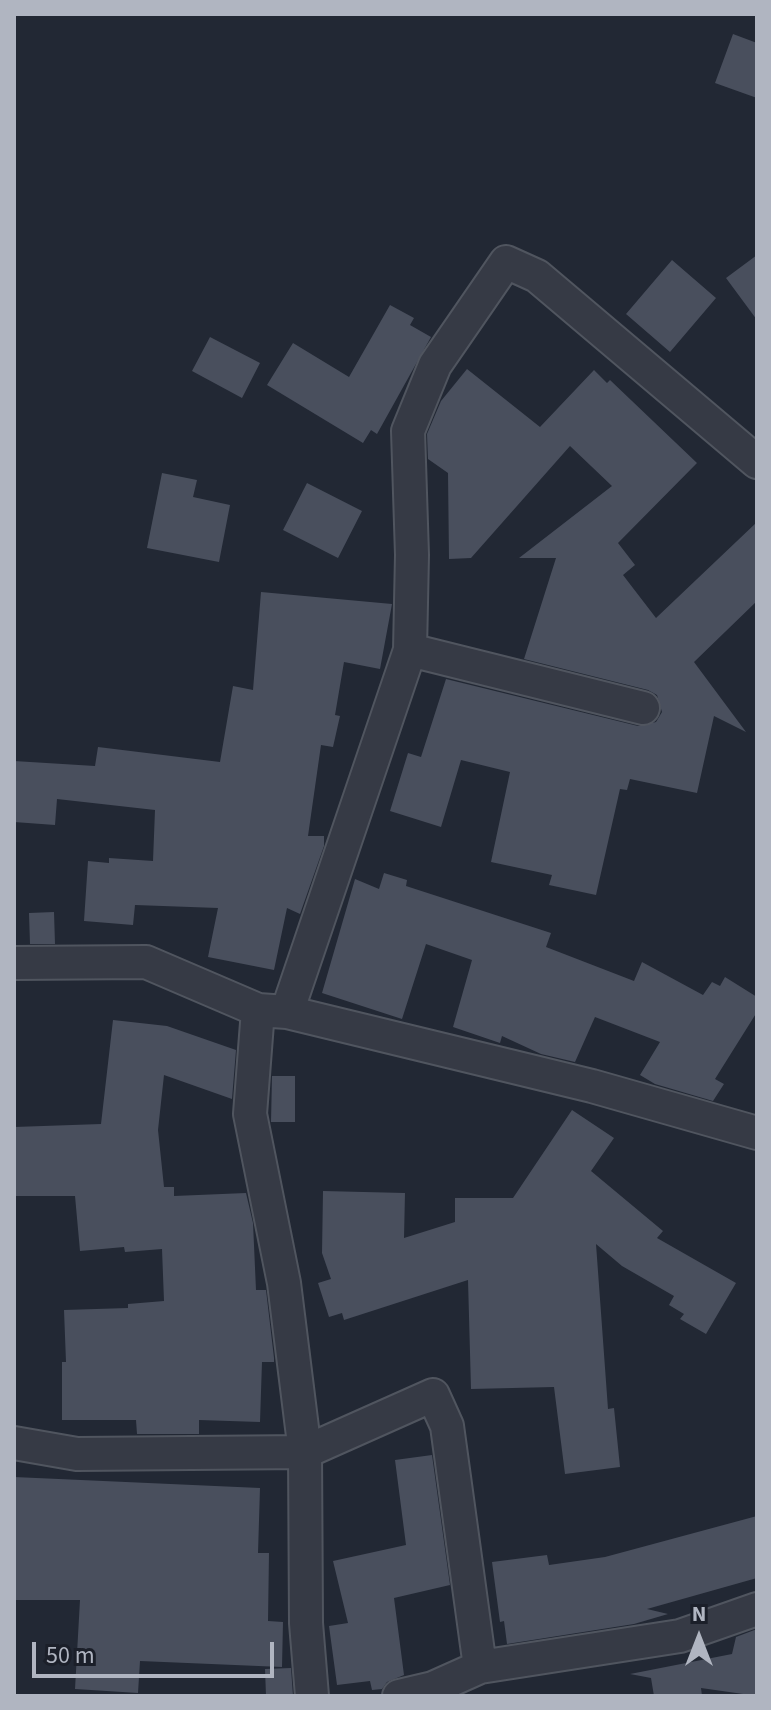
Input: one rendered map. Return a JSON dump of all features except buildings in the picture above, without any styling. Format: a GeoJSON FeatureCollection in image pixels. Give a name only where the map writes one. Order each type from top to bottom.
{"type":"FeatureCollection","features":[{"type":"Feature","properties":{"kind":"street"},"geometry":{"type":"LineString","coordinates":[[312,1696],[306,1623],[305,1452],[284,1283],[250,1114],[273,1011],[410,650],[412,555],[408,431],[435,365],[506,262],[537,276],[757,462]]}},
{"type":"Feature","properties":{"kind":"street"},"geometry":{"type":"LineString","coordinates":[[410,650],[643,708]]}},
{"type":"Feature","properties":{"kind":"street"},"geometry":{"type":"LineString","coordinates":[[14,963],[146,962],[273,1011],[592,1086],[757,1133]]}},
{"type":"Feature","properties":{"kind":"street"},"geometry":{"type":"LineString","coordinates":[[14,1443],[77,1454],[305,1452],[433,1395],[447,1426],[480,1667]]}},
{"type":"Feature","properties":{"kind":"street"},"geometry":{"type":"LineString","coordinates":[[399,1696],[434,1692],[480,1667],[680,1636],[757,1609]]}}]}
